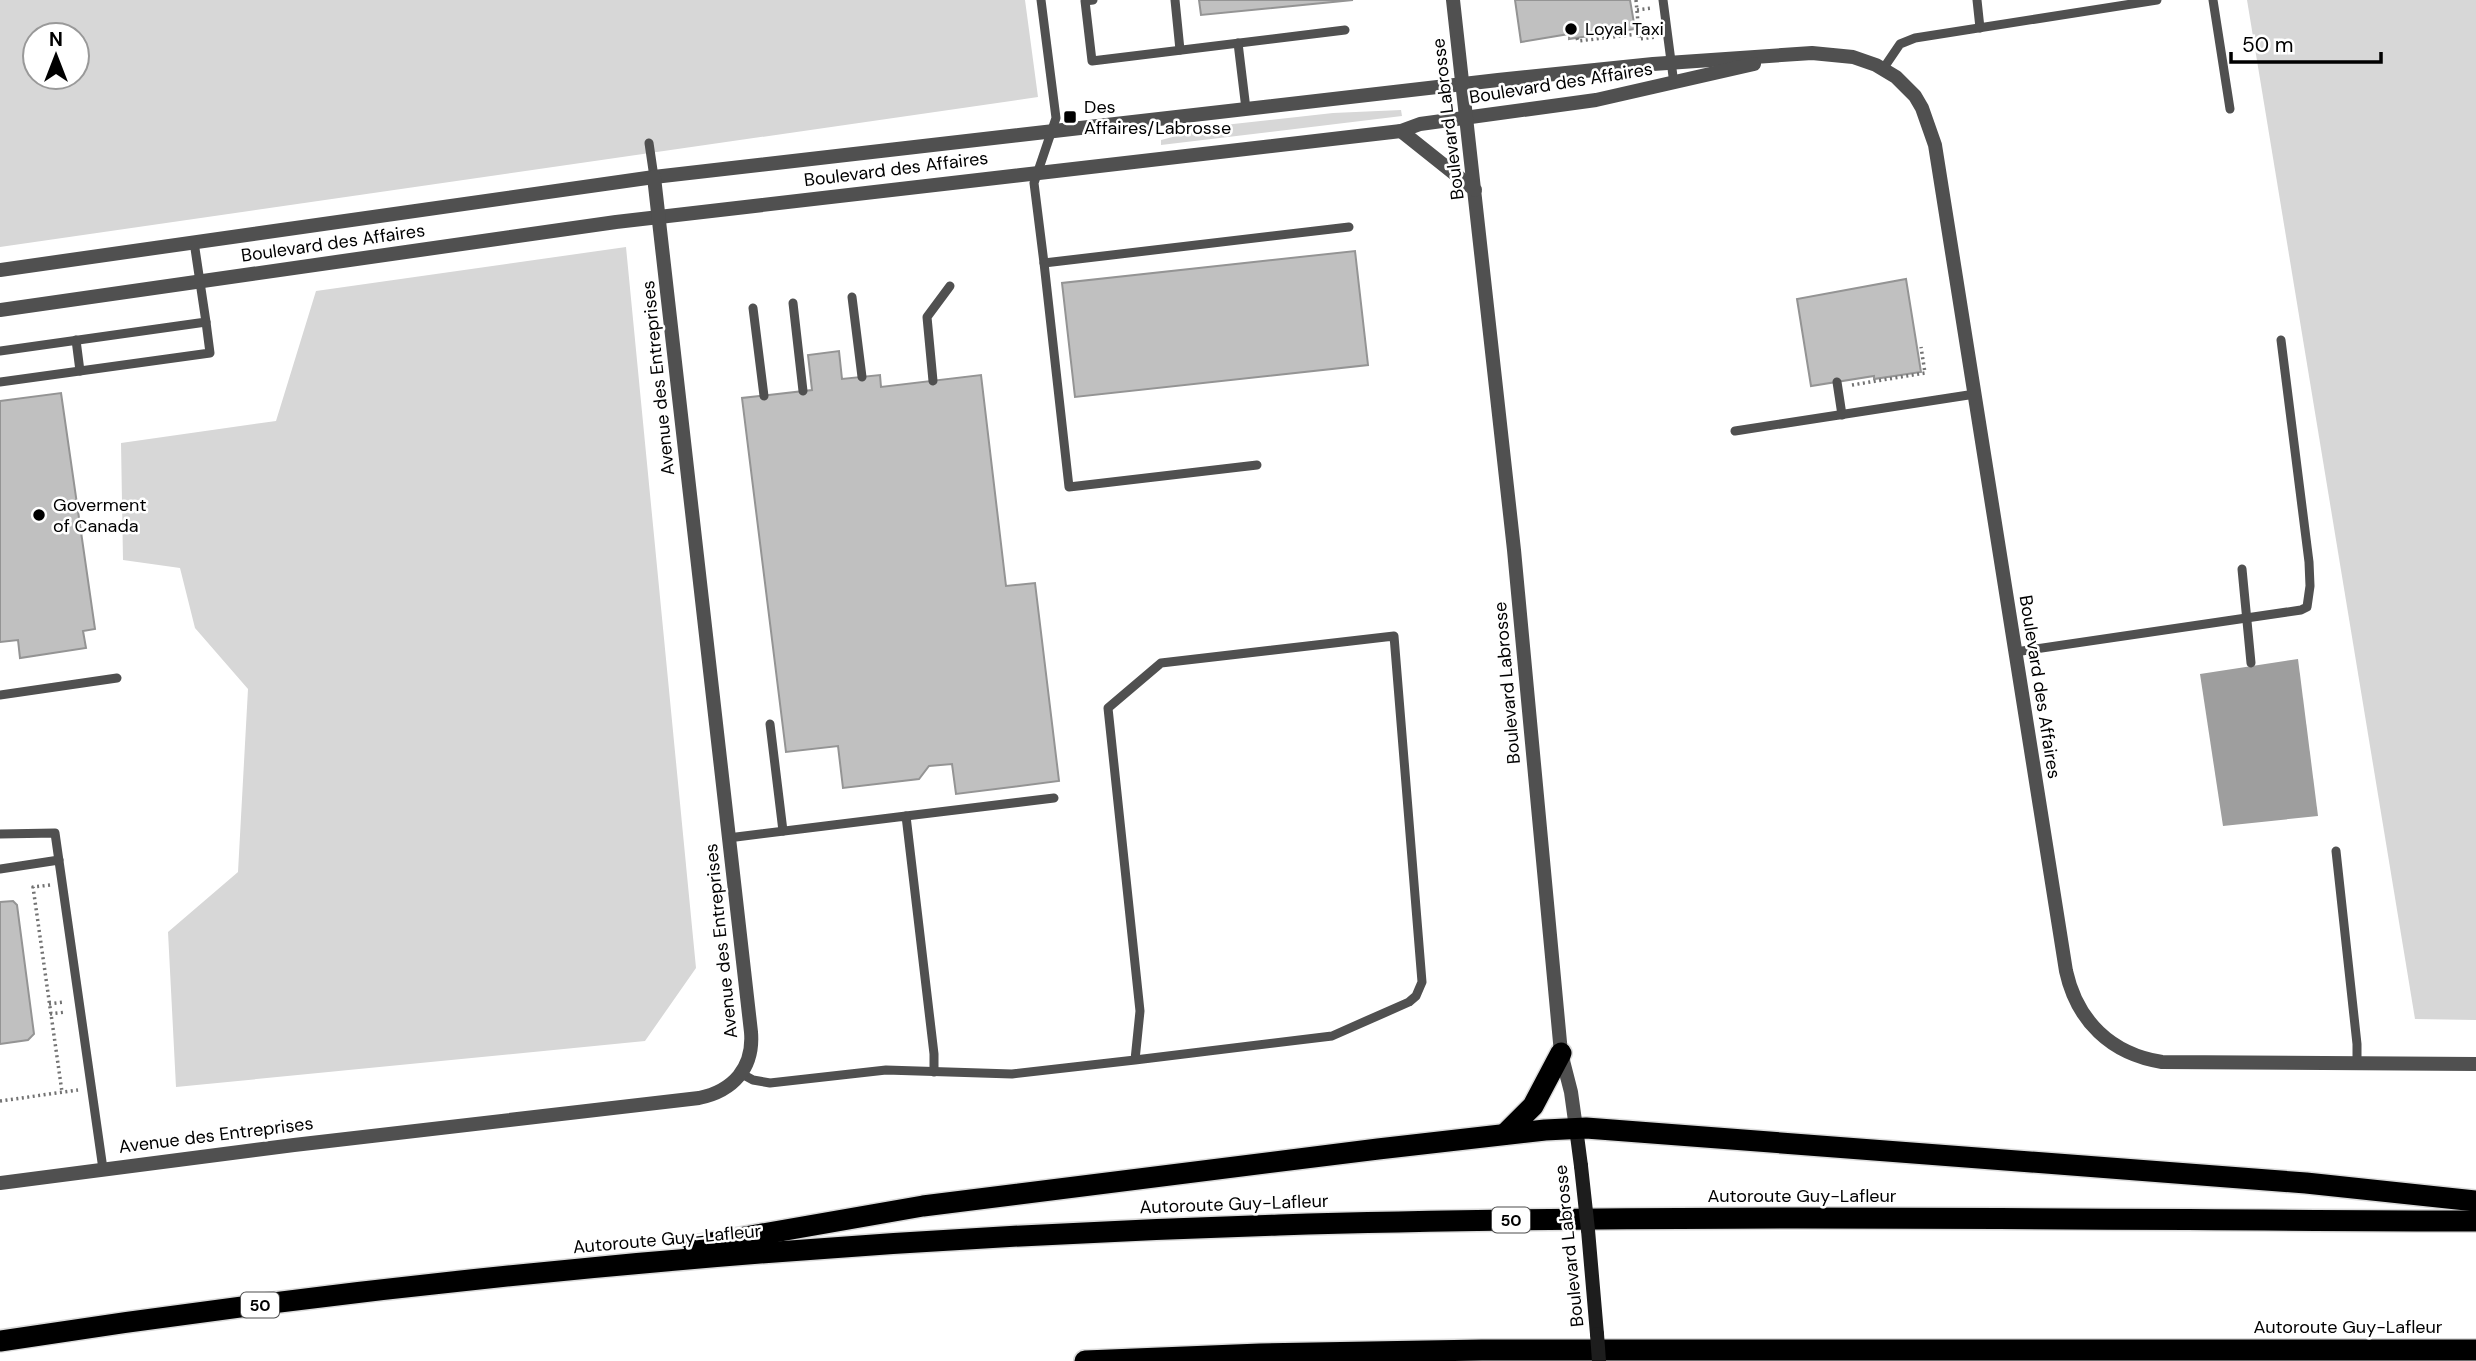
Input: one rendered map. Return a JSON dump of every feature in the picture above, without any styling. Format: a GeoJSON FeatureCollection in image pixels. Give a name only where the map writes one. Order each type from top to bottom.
{"type":"FeatureCollection","features":[{"type":"Feature","properties":{"kind":"highway"},"geometry":{"type":"LineString","coordinates":[[1505,1134],[1533,1106],[1561,1053]]}},
{"type":"Feature","properties":{"kind":"highway"},"geometry":{"type":"LineString","coordinates":[[548,1272],[923,1206],[1505,1134],[1576,1128],[2306,1183],[2476,1201]]}},
{"type":"Feature","properties":{"kind":"highway","name":"Autoroute Guy-Lafleur"},"geometry":{"type":"LineString","coordinates":[[0,1340],[309,1299],[548,1272],[913,1242],[1101,1232],[1317,1224],[1694,1219],[2476,1221]]}},
{"type":"Feature","properties":{"kind":"highway","name":"Autoroute Guy-Lafleur"},"geometry":{"type":"LineString","coordinates":[[1085,1361],[1321,1352],[1495,1350],[2476,1350]]}},
{"type":"Feature","properties":{"kind":"main road","name":"Boulevard Labrosse"},"geometry":{"type":"LineString","coordinates":[[1576,1128],[1599,1361]]}},
{"type":"Feature","properties":{"kind":"street","name":"Boulevard Labrosse"},"geometry":{"type":"LineString","coordinates":[[1453,0],[1522,631],[1561,1053],[1571,1092],[1576,1128]]}},
{"type":"Feature","properties":{"kind":"street","name":"Boulevard des Affaires"},"geometry":{"type":"LineString","coordinates":[[0,310],[659,217],[1401,131],[1420,124],[1596,100],[1674,84],[1792,54]]}},
{"type":"Feature","properties":{"kind":"street","name":"Boulevard des Affaires"},"geometry":{"type":"LineString","coordinates":[[0,270],[654,177],[1463,84],[1671,62],[1792,54],[1841,54],[1865,60],[1896,77],[1915,96],[1933,134],[2066,971],[2076,1002],[2087,1021],[2102,1036],[2120,1048],[2161,1062],[2476,1064]]}},
{"type":"Feature","properties":{"kind":"street"},"geometry":{"type":"LineString","coordinates":[[1401,131],[1475,190]]}},
{"type":"Feature","properties":{"kind":"street","name":"Avenue des Entreprises"},"geometry":{"type":"LineString","coordinates":[[0,1183],[699,1098],[723,1091],[741,1074],[749,1059],[752,1043],[654,177]]}},
{"type":"Feature","properties":{"kind":"lane"},"geometry":{"type":"LineString","coordinates":[[1041,0],[1056,118],[1034,183],[1069,487],[1257,465]]}},
{"type":"Feature","properties":{"kind":"lane"},"geometry":{"type":"LineString","coordinates":[[1093,0],[1085,1],[1092,61],[1345,30]]}},
{"type":"Feature","properties":{"kind":"lane"},"geometry":{"type":"LineString","coordinates":[[1175,0],[1180,50]]}},
{"type":"Feature","properties":{"kind":"lane"},"geometry":{"type":"LineString","coordinates":[[1663,0],[1674,84]]}},
{"type":"Feature","properties":{"kind":"lane"},"geometry":{"type":"LineString","coordinates":[[1977,0],[1980,28]]}},
{"type":"Feature","properties":{"kind":"lane"},"geometry":{"type":"LineString","coordinates":[[1883,69],[1894,50],[1907,41],[2157,0]]}},
{"type":"Feature","properties":{"kind":"lane"},"geometry":{"type":"LineString","coordinates":[[2214,0],[2230,109]]}},
{"type":"Feature","properties":{"kind":"lane"},"geometry":{"type":"LineString","coordinates":[[1238,43],[1246,109]]}},
{"type":"Feature","properties":{"kind":"lane"},"geometry":{"type":"LineString","coordinates":[[649,143],[654,177]]}},
{"type":"Feature","properties":{"kind":"lane"},"geometry":{"type":"LineString","coordinates":[[1044,263],[1349,227]]}},
{"type":"Feature","properties":{"kind":"lane"},"geometry":{"type":"LineString","coordinates":[[0,383],[210,353],[194,242]]}},
{"type":"Feature","properties":{"kind":"lane"},"geometry":{"type":"LineString","coordinates":[[933,381],[927,317],[950,286]]}},
{"type":"Feature","properties":{"kind":"lane"},"geometry":{"type":"LineString","coordinates":[[852,297],[862,377]]}},
{"type":"Feature","properties":{"kind":"lane"},"geometry":{"type":"LineString","coordinates":[[793,303],[803,391]]}},
{"type":"Feature","properties":{"kind":"lane"},"geometry":{"type":"LineString","coordinates":[[753,308],[764,396]]}},
{"type":"Feature","properties":{"kind":"lane"},"geometry":{"type":"LineString","coordinates":[[0,351],[206,322]]}},
{"type":"Feature","properties":{"kind":"lane"},"geometry":{"type":"LineString","coordinates":[[76,340],[80,371]]}},
{"type":"Feature","properties":{"kind":"lane"},"geometry":{"type":"LineString","coordinates":[[2015,652],[2301,610],[2306,607],[2309,598],[2309,562],[2281,340]]}},
{"type":"Feature","properties":{"kind":"lane"},"geometry":{"type":"LineString","coordinates":[[1837,383],[1842,415]]}},
{"type":"Feature","properties":{"kind":"lane"},"geometry":{"type":"LineString","coordinates":[[1735,431],[1975,394]]}},
{"type":"Feature","properties":{"kind":"lane"},"geometry":{"type":"LineString","coordinates":[[2242,569],[2250,663]]}},
{"type":"Feature","properties":{"kind":"lane"},"geometry":{"type":"LineString","coordinates":[[741,1074],[752,1080],[770,1083],[868,1070],[1012,1074],[1135,1060],[1332,1036],[1409,1002],[1416,996],[1422,982],[1394,636],[1161,663],[1108,708],[1140,1011],[1135,1060]]}},
{"type":"Feature","properties":{"kind":"lane"},"geometry":{"type":"LineString","coordinates":[[0,695],[117,678]]}},
{"type":"Feature","properties":{"kind":"lane"},"geometry":{"type":"LineString","coordinates":[[771,724],[783,831]]}},
{"type":"Feature","properties":{"kind":"lane"},"geometry":{"type":"LineString","coordinates":[[728,838],[1054,798]]}},
{"type":"Feature","properties":{"kind":"lane"},"geometry":{"type":"LineString","coordinates":[[906,816],[934,1072]]}},
{"type":"Feature","properties":{"kind":"lane"},"geometry":{"type":"LineString","coordinates":[[0,834],[55,833],[103,1169]]}},
{"type":"Feature","properties":{"kind":"lane"},"geometry":{"type":"LineString","coordinates":[[2336,851],[2357,1063]]}},
{"type":"Feature","properties":{"kind":"lane"},"geometry":{"type":"LineString","coordinates":[[0,869],[59,860]]}},
{"type":"Feature","properties":{"kind":"path"},"geometry":{"type":"LineString","coordinates":[[1636,0],[1639,39],[1658,37]]}},
{"type":"Feature","properties":{"kind":"path"},"geometry":{"type":"LineString","coordinates":[[1577,38],[1578,41],[1639,34]]}},
{"type":"Feature","properties":{"kind":"path"},"geometry":{"type":"LineString","coordinates":[[1863,383],[1924,373],[1921,347]]}},
{"type":"Feature","properties":{"kind":"path"},"geometry":{"type":"LineString","coordinates":[[50,885],[33,887],[62,1092]]}},
{"type":"Feature","properties":{"kind":"path"},"geometry":{"type":"LineString","coordinates":[[49,1004],[69,1002]]}},
{"type":"Feature","properties":{"kind":"path"},"geometry":{"type":"LineString","coordinates":[[50,1014],[70,1011]]}},
{"type":"Feature","properties":{"kind":"path"},"geometry":{"type":"LineString","coordinates":[[0,1101],[81,1089]]}},
{"type":"Feature","properties":{"kind":"shaded area"},"geometry":{"type":"Polygon","coordinates":[[[0,0],[1025,0],[1038,97],[0,247],[0,0]]]}},
{"type":"Feature","properties":{"kind":"shaded area"},"geometry":{"type":"Polygon","coordinates":[[[2247,0],[2476,0],[2476,1020],[2415,1019],[2247,0]]]}},
{"type":"Feature","properties":{"kind":"shaded area"},"geometry":{"type":"Polygon","coordinates":[[[1401,110],[1402,116],[1161,145],[1161,140],[1215,126],[1333,113],[1401,110]]]}},
{"type":"Feature","properties":{"kind":"shaded area"},"geometry":{"type":"Polygon","coordinates":[[[626,247],[696,968],[645,1041],[176,1087],[168,932],[238,872],[248,689],[195,628],[180,568],[123,560],[121,443],[276,421],[316,291],[626,247]]]}},
{"type":"Feature","properties":{"kind":"shaded area"},"geometry":{"type":"Polygon","coordinates":[[[2298,659],[2318,816],[2223,826],[2200,674],[2298,659]]]}},
{"type":"Feature","properties":{"kind":"building"},"geometry":{"type":"Polygon","coordinates":[[[1199,0],[1353,0],[1201,15],[1199,0]]]}},
{"type":"Feature","properties":{"kind":"building"},"geometry":{"type":"Polygon","coordinates":[[[1515,0],[1630,0],[1635,29],[1569,39],[1569,34],[1521,42],[1515,0]]]}},
{"type":"Feature","properties":{"kind":"building"},"geometry":{"type":"Polygon","coordinates":[[[1355,251],[1368,365],[1075,397],[1062,283],[1355,251]]]}},
{"type":"Feature","properties":{"kind":"building"},"geometry":{"type":"Polygon","coordinates":[[[1906,279],[1921,372],[1811,386],[1797,299],[1906,279]]]}},
{"type":"Feature","properties":{"kind":"building"},"geometry":{"type":"Polygon","coordinates":[[[839,351],[842,379],[880,375],[881,387],[981,375],[1006,586],[1035,583],[1059,781],[956,794],[952,764],[929,766],[919,779],[843,788],[838,746],[786,752],[742,398],[812,390],[808,355],[839,351]]]}},
{"type":"Feature","properties":{"kind":"building","name":"Goverment of Canada"},"geometry":{"type":"Polygon","coordinates":[[[61,393],[95,629],[83,631],[86,648],[20,658],[18,640],[0,642],[0,401],[61,393]]]}},
{"type":"Feature","properties":{"kind":"building"},"geometry":{"type":"Polygon","coordinates":[[[13,901],[17,905],[34,1034],[28,1040],[0,1044],[0,902],[13,901]]]}},
{"type":"Feature","properties":{"kind":"place","name":"Loyal Taxi"},"geometry":{"type":"Point","coordinates":[1571,29]}},
{"type":"Feature","properties":{"kind":"place","name":"Des Affaires/Labrosse"},"geometry":{"type":"Point","coordinates":[1070,117]}},
{"type":"Feature","properties":{"kind":"place","name":"Goverment of Canada"},"geometry":{"type":"Point","coordinates":[39,515]}}]}
